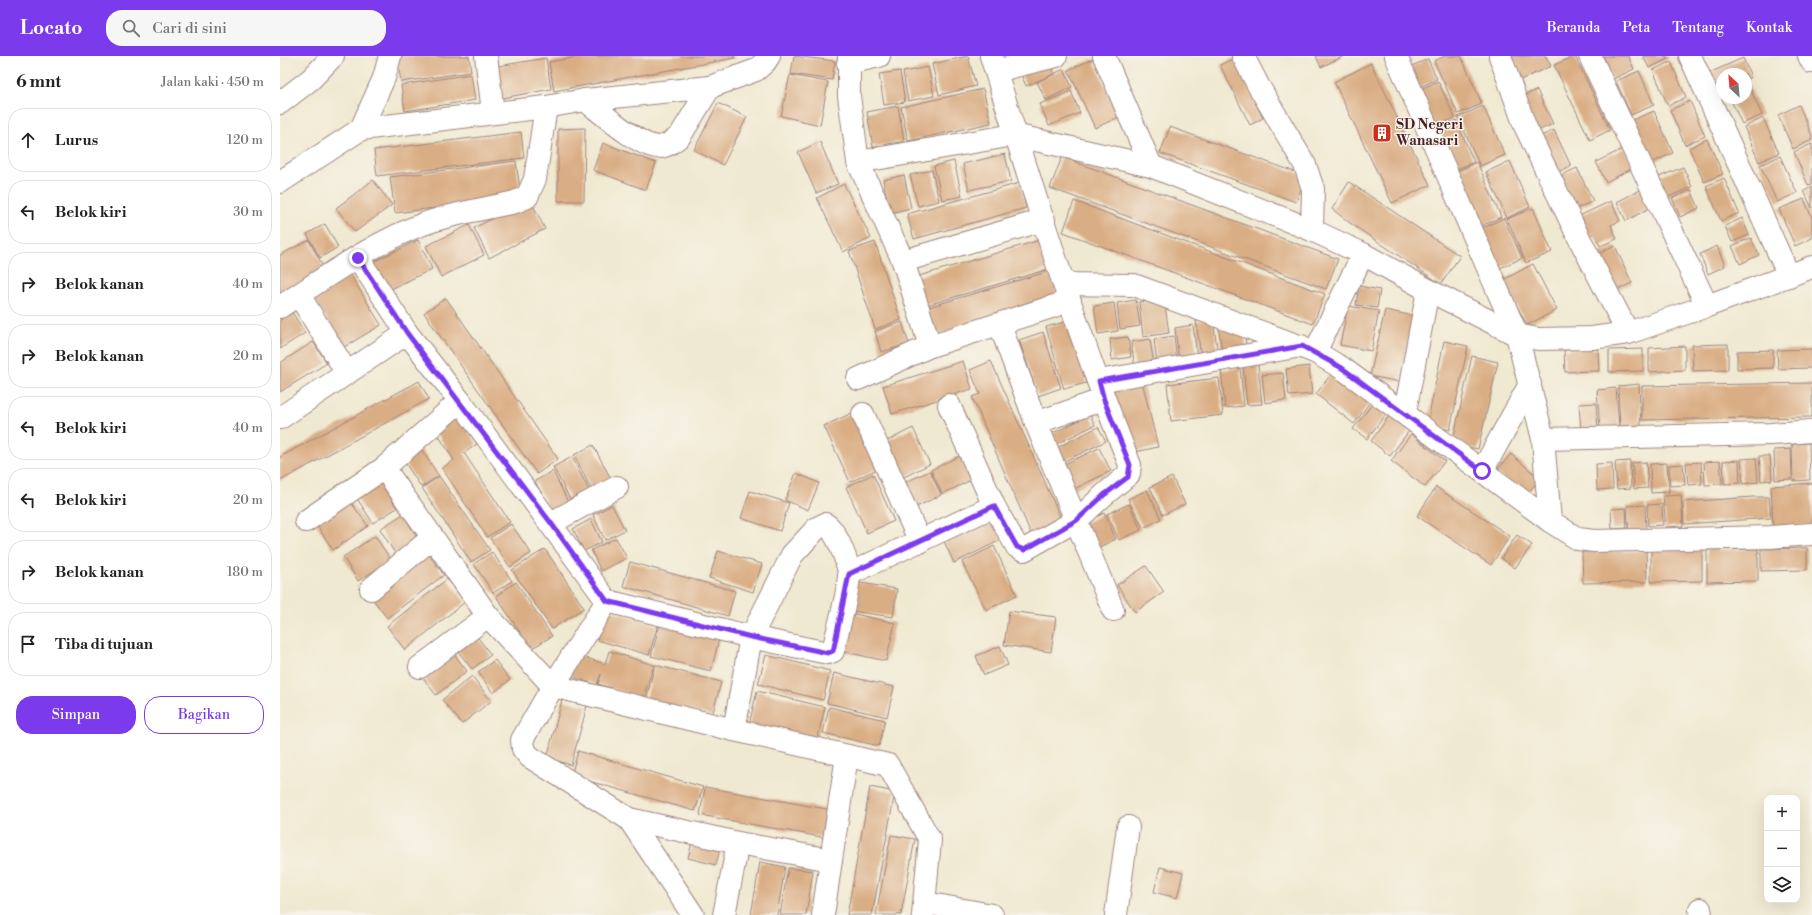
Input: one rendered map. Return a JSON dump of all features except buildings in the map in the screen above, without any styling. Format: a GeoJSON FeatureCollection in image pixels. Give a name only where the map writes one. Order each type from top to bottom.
{"type":"FeatureCollection","features":[{"type":"Feature","properties":{"kind":"street"},"geometry":{"type":"LineString","coordinates":[[362,129],[384,78],[390,56]]}},
{"type":"Feature","properties":{"kind":"street"},"geometry":{"type":"LineString","coordinates":[[486,56],[493,112]]}},
{"type":"Feature","properties":{"kind":"street"},"geometry":{"type":"LineString","coordinates":[[280,182],[362,129],[493,112],[546,107],[585,100],[710,87],[756,70],[769,56]]}},
{"type":"Feature","properties":{"kind":"street"},"geometry":{"type":"LineString","coordinates":[[879,56],[849,60],[849,96],[858,162],[903,261],[930,346]]}},
{"type":"Feature","properties":{"kind":"street"},"geometry":{"type":"LineString","coordinates":[[949,405],[994,506],[1017,547],[1024,550],[1077,520],[1130,474],[1130,465],[1101,390],[1067,292],[1044,220],[1014,135],[993,64],[1056,56]]}},
{"type":"Feature","properties":{"kind":"street"},"geometry":{"type":"LineString","coordinates":[[1104,56],[1152,166]]}},
{"type":"Feature","properties":{"kind":"street"},"geometry":{"type":"LineString","coordinates":[[1243,56],[1258,86],[1304,165],[1313,189],[1312,230]]}},
{"type":"Feature","properties":{"kind":"street"},"geometry":{"type":"LineString","coordinates":[[1500,56],[1525,126],[1577,234],[1628,333]]}},
{"type":"Feature","properties":{"kind":"street"},"geometry":{"type":"LineString","coordinates":[[1590,56],[1707,306]]}},
{"type":"Feature","properties":{"kind":"street"},"geometry":{"type":"LineString","coordinates":[[1690,56],[1789,276]]}},
{"type":"Feature","properties":{"kind":"street"},"geometry":{"type":"LineString","coordinates":[[1809,56],[1812,62]]}},
{"type":"Feature","properties":{"kind":"street"},"geometry":{"type":"LineString","coordinates":[[1402,57],[1517,334],[1543,439],[1550,521]]}},
{"type":"Feature","properties":{"kind":"street"},"geometry":{"type":"LineString","coordinates":[[280,103],[306,84],[325,59]]}},
{"type":"Feature","properties":{"kind":"street"},"geometry":{"type":"LineString","coordinates":[[585,100],[632,135],[647,144],[659,147],[673,142],[680,136],[710,87]]}},
{"type":"Feature","properties":{"kind":"street"},"geometry":{"type":"LineString","coordinates":[[280,307],[358,258],[400,234],[426,223],[515,202],[527,197],[535,179],[546,107]]}},
{"type":"Feature","properties":{"kind":"street"},"geometry":{"type":"LineString","coordinates":[[858,162],[1014,135],[1152,166],[1312,230],[1363,254],[1428,290],[1517,334],[1538,339],[1556,340],[1592,338],[1628,333],[1707,306],[1812,267]]}},
{"type":"Feature","properties":{"kind":"street"},"geometry":{"type":"LineString","coordinates":[[903,261],[1044,220]]}},
{"type":"Feature","properties":{"kind":"street"},"geometry":{"type":"LineString","coordinates":[[1036,424],[1101,390],[1308,349],[1363,254]]}},
{"type":"Feature","properties":{"kind":"street"},"geometry":{"type":"LineString","coordinates":[[358,258],[407,333],[460,401],[607,601],[751,637],[828,653],[833,651],[849,574],[834,531],[827,524],[820,526],[792,555],[751,637],[734,730]]}},
{"type":"Feature","properties":{"kind":"street"},"geometry":{"type":"LineString","coordinates":[[858,379],[930,346],[1000,325],[1067,292],[1134,285],[1308,349],[1342,368],[1405,412],[1550,521],[1578,539],[1770,537],[1812,534]]}},
{"type":"Feature","properties":{"kind":"street"},"geometry":{"type":"LineString","coordinates":[[1405,412],[1428,290]]}},
{"type":"Feature","properties":{"kind":"street"},"geometry":{"type":"LineString","coordinates":[[298,295],[347,373]]}},
{"type":"Feature","properties":{"kind":"street"},"geometry":{"type":"LineString","coordinates":[[1000,325],[1036,424],[1113,610]]}},
{"type":"Feature","properties":{"kind":"street"},"geometry":{"type":"LineString","coordinates":[[280,418],[407,333]]}},
{"type":"Feature","properties":{"kind":"street"},"geometry":{"type":"LineString","coordinates":[[1482,471],[1530,384]]}},
{"type":"Feature","properties":{"kind":"street"},"geometry":{"type":"LineString","coordinates":[[306,521],[384,468],[460,401]]}},
{"type":"Feature","properties":{"kind":"street"},"geometry":{"type":"LineString","coordinates":[[863,414],[920,542]]}},
{"type":"Feature","properties":{"kind":"street"},"geometry":{"type":"LineString","coordinates":[[1543,439],[1771,434],[1812,431]]}},
{"type":"Feature","properties":{"kind":"street"},"geometry":{"type":"LineString","coordinates":[[384,468],[488,616],[553,686],[734,730],[888,764],[927,832],[930,841],[924,909],[992,915]]}},
{"type":"Feature","properties":{"kind":"street"},"geometry":{"type":"LineString","coordinates":[[551,523],[617,487]]}},
{"type":"Feature","properties":{"kind":"street"},"geometry":{"type":"LineString","coordinates":[[849,574],[994,506]]}},
{"type":"Feature","properties":{"kind":"street"},"geometry":{"type":"LineString","coordinates":[[371,589],[432,538]]}},
{"type":"Feature","properties":{"kind":"street"},"geometry":{"type":"LineString","coordinates":[[607,601],[553,686],[522,740],[523,749],[530,757],[629,819],[738,843],[831,860]]}},
{"type":"Feature","properties":{"kind":"street"},"geometry":{"type":"LineString","coordinates":[[420,667],[488,616]]}},
{"type":"Feature","properties":{"kind":"street"},"geometry":{"type":"LineString","coordinates":[[823,915],[847,756]]}},
{"type":"Feature","properties":{"kind":"street"},"geometry":{"type":"LineString","coordinates":[[629,819],[693,915]]}},
{"type":"Feature","properties":{"kind":"street"},"geometry":{"type":"LineString","coordinates":[[1116,915],[1128,827]]}},
{"type":"Feature","properties":{"kind":"street"},"geometry":{"type":"LineString","coordinates":[[724,915],[738,843]]}},
{"type":"Feature","properties":{"kind":"place","name":"SD Negeri Wanasari"},"geometry":{"type":"Point","coordinates":[1382,133]}},
{"type":"Feature","properties":{"kind":"route"},"geometry":{"type":"LineString","coordinates":[[358,258],[407,333],[460,401],[607,601],[751,637],[828,653],[833,651],[849,574],[994,506],[1017,547],[1024,550],[1077,520],[1104,495],[1128,477],[1130,474],[1130,465],[1104,400],[1099,381],[1302,346],[1342,368],[1405,412],[1482,471]]}}]}
